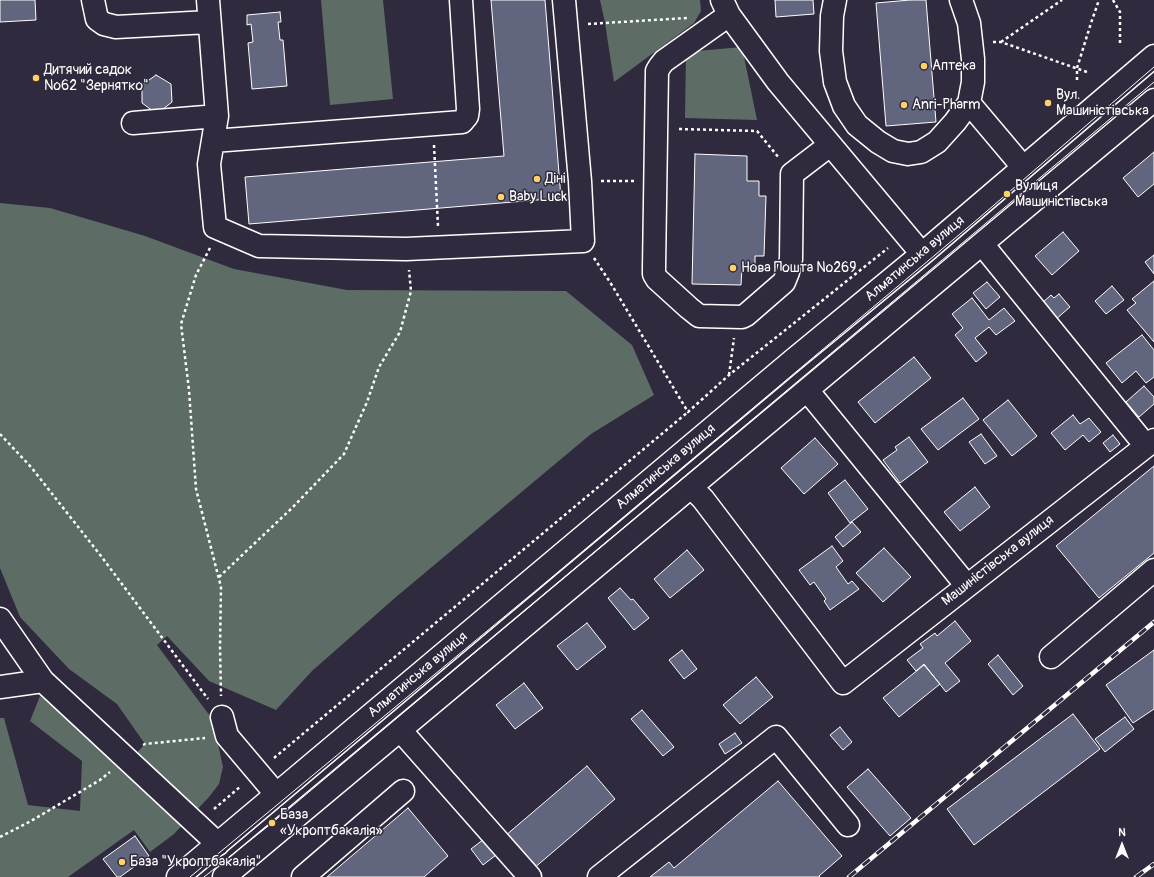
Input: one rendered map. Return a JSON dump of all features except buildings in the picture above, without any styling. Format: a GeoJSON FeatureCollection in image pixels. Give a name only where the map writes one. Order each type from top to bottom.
{"type":"FeatureCollection","features":[{"type":"Feature","properties":{"kind":"street"},"geometry":{"type":"LineString","coordinates":[[93,0],[96,19],[110,26],[116,27],[209,22]]}},
{"type":"Feature","properties":{"kind":"street"},"geometry":{"type":"LineString","coordinates":[[208,0],[217,116],[209,164],[215,227],[259,246],[406,249],[583,241],[580,181],[564,0]]}},
{"type":"Feature","properties":{"kind":"street"},"geometry":{"type":"LineString","coordinates":[[213,141],[462,122],[467,116],[468,109],[461,0]]}},
{"type":"Feature","properties":{"kind":"street"},"geometry":{"type":"LineString","coordinates":[[835,0],[832,16],[831,51],[835,82],[844,106],[857,125],[878,142],[893,151],[908,154],[921,152],[938,142],[969,103],[973,59],[969,23],[961,0]]}},
{"type":"Feature","properties":{"kind":"street"},"geometry":{"type":"LineString","coordinates":[[830,145],[792,174],[790,259],[788,272],[784,282],[746,315],[737,317],[700,316],[694,313],[656,279],[654,274],[656,77],[660,66],[725,7],[778,82],[922,254]]}},
{"type":"Feature","properties":{"kind":"street","name":"Алматинська вулиця"},"geometry":{"type":"LineString","coordinates":[[178,877],[786,366],[922,254],[1154,56]]}},
{"type":"Feature","properties":{"kind":"street"},"geometry":{"type":"LineString","coordinates":[[224,877],[401,731],[1154,100]]}},
{"type":"Feature","properties":{"kind":"street"},"geometry":{"type":"LineString","coordinates":[[969,103],[1023,167]]}},
{"type":"Feature","properties":{"kind":"street"},"geometry":{"type":"LineString","coordinates":[[133,123],[217,116]]}},
{"type":"Feature","properties":{"kind":"street"},"geometry":{"type":"LineString","coordinates":[[982,244],[1150,443]]}},
{"type":"Feature","properties":{"kind":"street"},"geometry":{"type":"LineString","coordinates":[[807,390],[967,586]]}},
{"type":"Feature","properties":{"kind":"street","name":"Машиністівська вулиця"},"geometry":{"type":"LineString","coordinates":[[691,487],[702,499],[843,683],[1150,443]]}},
{"type":"Feature","properties":{"kind":"street"},"geometry":{"type":"LineString","coordinates":[[1051,657],[1154,570]]}},
{"type":"Feature","properties":{"kind":"street"},"geometry":{"type":"LineString","coordinates":[[0,619],[43,681],[218,844]]}},
{"type":"Feature","properties":{"kind":"street"},"geometry":{"type":"LineString","coordinates":[[0,687],[43,681]]}},
{"type":"Feature","properties":{"kind":"street"},"geometry":{"type":"LineString","coordinates":[[222,718],[228,736],[276,794]]}},
{"type":"Feature","properties":{"kind":"street"},"geometry":{"type":"LineString","coordinates":[[401,731],[530,877]]}},
{"type":"Feature","properties":{"kind":"street"},"geometry":{"type":"LineString","coordinates":[[599,877],[776,737],[848,825]]}},
{"type":"Feature","properties":{"kind":"street"},"geometry":{"type":"LineString","coordinates":[[303,877],[403,791]]}},
{"type":"Feature","properties":{"kind":"path"},"geometry":{"type":"LineString","coordinates":[[1001,42],[1062,0]]}},
{"type":"Feature","properties":{"kind":"path"},"geometry":{"type":"LineString","coordinates":[[1077,80],[1077,68],[1099,0]]}},
{"type":"Feature","properties":{"kind":"path"},"geometry":{"type":"LineString","coordinates":[[1112,0],[1120,12],[1120,45]]}},
{"type":"Feature","properties":{"kind":"path"},"geometry":{"type":"LineString","coordinates":[[566,26],[690,17]]}},
{"type":"Feature","properties":{"kind":"path"},"geometry":{"type":"LineString","coordinates":[[971,40],[1001,42],[1087,72]]}},
{"type":"Feature","properties":{"kind":"path"},"geometry":{"type":"LineString","coordinates":[[433,125],[439,247]]}},
{"type":"Feature","properties":{"kind":"path"},"geometry":{"type":"LineString","coordinates":[[656,129],[757,131],[792,174]]}},
{"type":"Feature","properties":{"kind":"path"},"geometry":{"type":"LineString","coordinates":[[580,181],[655,181]]}},
{"type":"Feature","properties":{"kind":"path"},"geometry":{"type":"LineString","coordinates":[[211,245],[196,275],[182,324],[189,390],[196,490],[221,587],[220,647],[222,718]]}},
{"type":"Feature","properties":{"kind":"path"},"geometry":{"type":"LineString","coordinates":[[219,577],[292,508],[344,454],[367,402],[379,367],[400,332],[411,291],[406,249]]}},
{"type":"Feature","properties":{"kind":"path"},"geometry":{"type":"LineString","coordinates":[[729,375],[737,317]]}},
{"type":"Feature","properties":{"kind":"path"},"geometry":{"type":"LineString","coordinates":[[214,809],[688,412]]}},
{"type":"Feature","properties":{"kind":"path"},"geometry":{"type":"LineString","coordinates":[[0,434],[31,467],[101,556],[222,718]]}},
{"type":"Feature","properties":{"kind":"green space"},"geometry":{"type":"Polygon","coordinates":[[[321,0],[383,0],[393,99],[330,105],[321,0]]]}},
{"type":"Feature","properties":{"kind":"green space"},"geometry":{"type":"Polygon","coordinates":[[[600,0],[700,0],[701,11],[694,23],[614,82],[600,0]]]}},
{"type":"Feature","properties":{"kind":"green space"},"geometry":{"type":"Polygon","coordinates":[[[742,47],[757,120],[685,118],[686,52],[742,47]]]}},
{"type":"Feature","properties":{"kind":"green space"},"geometry":{"type":"Polygon","coordinates":[[[0,203],[50,208],[145,236],[234,269],[347,290],[566,291],[632,345],[654,395],[591,434],[396,597],[312,671],[276,710],[209,681],[167,636],[157,645],[213,720],[223,767],[219,784],[209,797],[174,834],[150,852],[134,830],[68,877],[0,877],[0,718],[4,718],[28,805],[80,811],[82,761],[30,721],[40,696],[101,739],[127,763],[145,744],[117,704],[69,669],[20,617],[0,568],[0,203]]]}},
{"type":"Feature","properties":{"kind":"tram line"},"geometry":{"type":"LineString","coordinates":[[190,877],[545,583],[979,218],[1154,67]]}},
{"type":"Feature","properties":{"kind":"tram line"},"geometry":{"type":"LineString","coordinates":[[204,877],[272,823],[1154,82]]}},
{"type":"Feature","properties":{"kind":"railway"},"geometry":{"type":"LineString","coordinates":[[849,877],[1154,622]]}},
{"type":"Feature","properties":{"kind":"railway"},"geometry":{"type":"LineString","coordinates":[[1136,877],[1154,864]]}},
{"type":"Feature","properties":{"kind":"place","name":"Аптека"},"geometry":{"type":"Point","coordinates":[924,66]}},
{"type":"Feature","properties":{"kind":"place","name":"Дитячий садок №62 \"Зернятко\""},"geometry":{"type":"Point","coordinates":[36,78]}},
{"type":"Feature","properties":{"kind":"place","name":"Вул. Машиністівська"},"geometry":{"type":"Point","coordinates":[1048,103]}},
{"type":"Feature","properties":{"kind":"place","name":"Anri-Pharm"},"geometry":{"type":"Point","coordinates":[904,105]}},
{"type":"Feature","properties":{"kind":"place","name":"Діні"},"geometry":{"type":"Point","coordinates":[537,179]}},
{"type":"Feature","properties":{"kind":"place","name":"Вулиця Машиністівська"},"geometry":{"type":"Point","coordinates":[1007,194]}},
{"type":"Feature","properties":{"kind":"place","name":"Baby Luck"},"geometry":{"type":"Point","coordinates":[501,197]}},
{"type":"Feature","properties":{"kind":"place","name":"Нова Пошта №269"},"geometry":{"type":"Point","coordinates":[733,268]}},
{"type":"Feature","properties":{"kind":"place","name":"База «Укроптбакалія»"},"geometry":{"type":"Point","coordinates":[272,823]}},
{"type":"Feature","properties":{"kind":"place","name":"База \"Укроптбакалія\""},"geometry":{"type":"Point","coordinates":[122,862]}}]}
